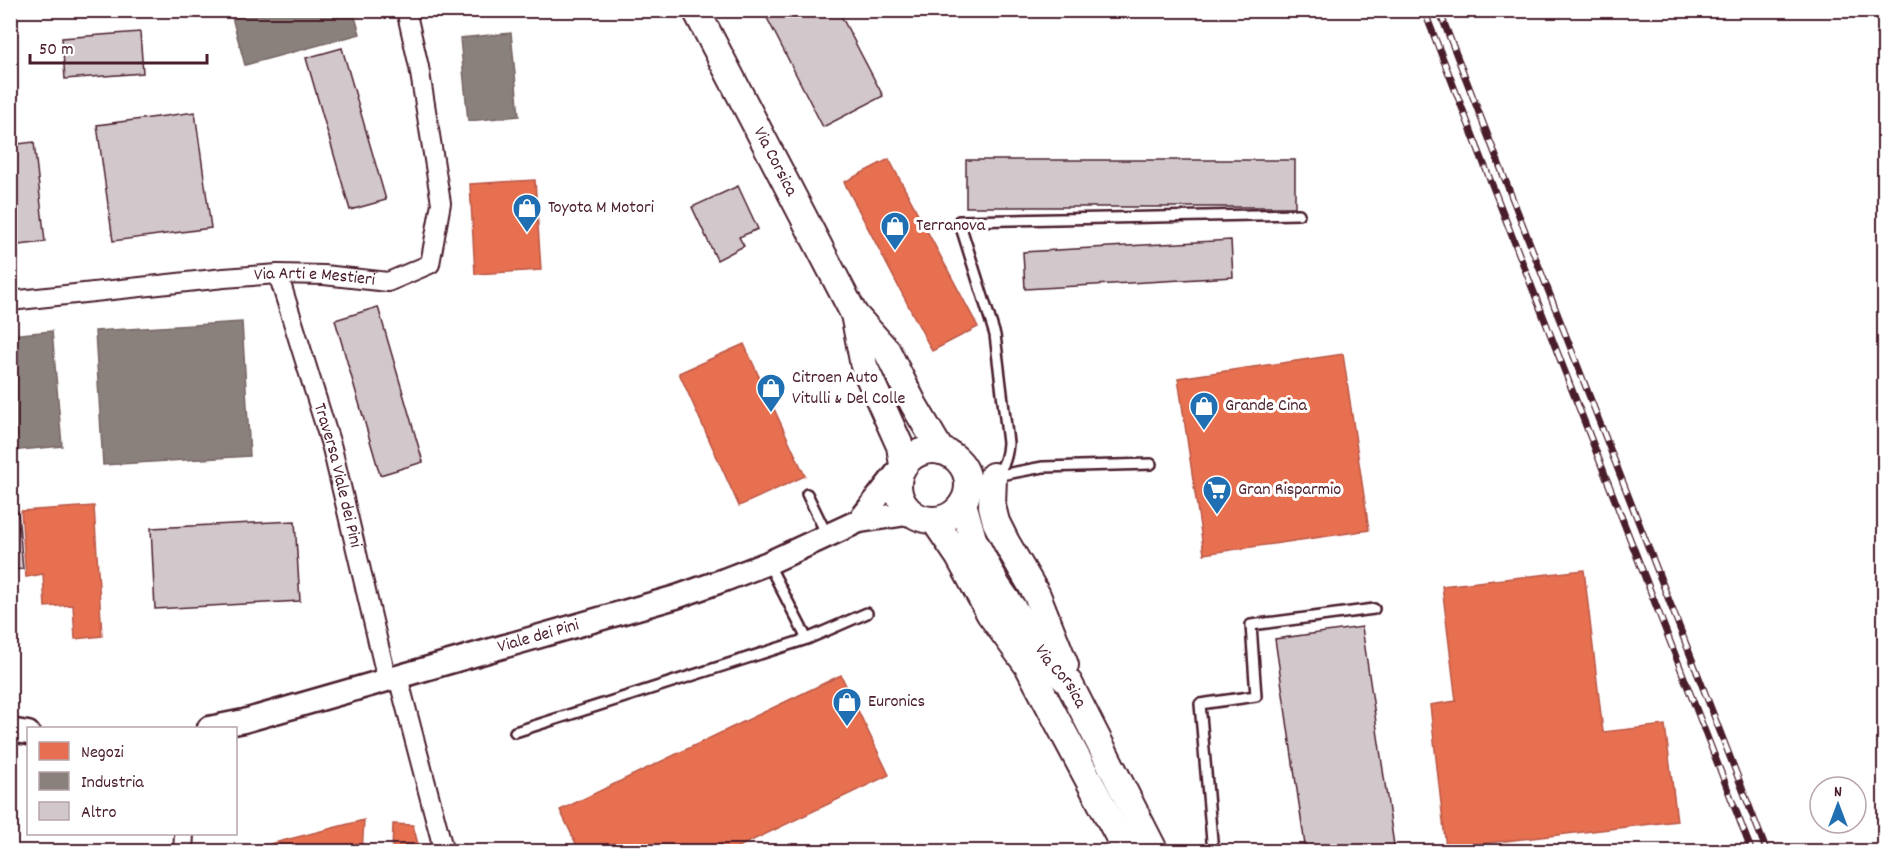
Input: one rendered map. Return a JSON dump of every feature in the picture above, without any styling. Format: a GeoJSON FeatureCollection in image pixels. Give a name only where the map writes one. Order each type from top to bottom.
{"type":"FeatureCollection","features":[{"type":"Feature","properties":{"kind":"main road","name":"Via Corsica"},"geometry":{"type":"LineString","coordinates":[[696,10],[854,314],[887,351],[914,405],[941,451],[949,453],[962,465],[973,539],[997,586],[1048,662],[1069,683],[1155,852]]}},
{"type":"Feature","properties":{"kind":"main road","name":"Via Corsica"},"geometry":{"type":"LineString","coordinates":[[854,314],[864,366],[900,446],[903,465],[899,473],[898,490],[902,503],[923,517],[959,557],[990,614],[1028,666],[1126,852]]}},
{"type":"Feature","properties":{"kind":"main road"},"geometry":{"type":"LineString","coordinates":[[903,465],[921,452],[941,451]]}},
{"type":"Feature","properties":{"kind":"main road"},"geometry":{"type":"LineString","coordinates":[[993,477],[992,506],[996,522],[1005,542],[1037,595],[1063,658],[1069,683]]}},
{"type":"Feature","properties":{"kind":"main road"},"geometry":{"type":"LineString","coordinates":[[923,517],[952,515],[965,493]]}},
{"type":"Feature","properties":{"kind":"street","name":"Via Arti e Mestieri"},"geometry":{"type":"LineString","coordinates":[[10,301],[278,274],[324,275],[388,282],[430,264],[441,203],[419,67],[406,10]]}},
{"type":"Feature","properties":{"kind":"street","name":"Traversa Viale dei Pini"},"geometry":{"type":"LineString","coordinates":[[278,274],[332,448],[393,679],[444,852]]}},
{"type":"Feature","properties":{"kind":"street","name":"Viale dei Pini"},"geometry":{"type":"LineString","coordinates":[[858,520],[903,465]]}},
{"type":"Feature","properties":{"kind":"street","name":"Viale dei Pini"},"geometry":{"type":"LineString","coordinates":[[218,727],[676,597],[768,563],[858,520],[923,517]]}},
{"type":"Feature","properties":{"kind":"street"},"geometry":{"type":"LineString","coordinates":[[10,730],[27,733]]}},
{"type":"Feature","properties":{"kind":"street"},"geometry":{"type":"LineString","coordinates":[[183,852],[184,835]]}},
{"type":"Feature","properties":{"kind":"lane"},"geometry":{"type":"LineString","coordinates":[[965,493],[993,477],[1003,467],[1007,457],[1008,443],[995,335],[959,221],[1299,214]]}},
{"type":"Feature","properties":{"kind":"lane"},"geometry":{"type":"LineString","coordinates":[[993,477],[1043,467],[1151,464]]}},
{"type":"Feature","properties":{"kind":"lane"},"geometry":{"type":"LineString","coordinates":[[807,494],[827,535]]}},
{"type":"Feature","properties":{"kind":"lane"},"geometry":{"type":"LineString","coordinates":[[768,563],[807,639]]}},
{"type":"Feature","properties":{"kind":"lane"},"geometry":{"type":"LineString","coordinates":[[1213,852],[1200,704],[1256,696],[1251,625],[1374,609]]}},
{"type":"Feature","properties":{"kind":"lane"},"geometry":{"type":"LineString","coordinates":[[515,732],[807,639],[867,613]]}},
{"type":"Feature","properties":{"kind":"building: Negozi"},"geometry":{"type":"Polygon","coordinates":[[[889,159],[978,327],[932,351],[844,182],[889,159]]]}},
{"type":"Feature","properties":{"kind":"building: Negozi"},"geometry":{"type":"Polygon","coordinates":[[[535,180],[541,270],[475,274],[470,184],[535,180]]]}},
{"type":"Feature","properties":{"kind":"building: Negozi"},"geometry":{"type":"Polygon","coordinates":[[[744,344],[805,476],[739,506],[679,373],[744,344]]]}},
{"type":"Feature","properties":{"kind":"building: Negozi"},"geometry":{"type":"Polygon","coordinates":[[[1343,354],[1369,530],[1204,554],[1178,378],[1343,354]]]}},
{"type":"Feature","properties":{"kind":"building: Negozi"},"geometry":{"type":"Polygon","coordinates":[[[94,506],[102,636],[75,639],[73,605],[45,607],[43,574],[26,577],[21,511],[94,506]]]}},
{"type":"Feature","properties":{"kind":"building: Negozi"},"geometry":{"type":"Polygon","coordinates":[[[1584,570],[1603,732],[1665,725],[1677,821],[1446,848],[1430,705],[1456,701],[1442,586],[1584,570]]]}},
{"type":"Feature","properties":{"kind":"building: Negozi"},"geometry":{"type":"Polygon","coordinates":[[[841,675],[889,775],[728,852],[580,852],[560,810],[841,675]]]}},
{"type":"Feature","properties":{"kind":"building: Negozi"},"geometry":{"type":"Polygon","coordinates":[[[364,820],[362,852],[258,852],[258,847],[364,820]]]}},
{"type":"Feature","properties":{"kind":"building: Negozi"},"geometry":{"type":"Polygon","coordinates":[[[393,824],[413,825],[420,852],[392,852],[393,824]]]}},
{"type":"Feature","properties":{"kind":"building: Industria"},"geometry":{"type":"Polygon","coordinates":[[[230,10],[353,10],[360,34],[245,65],[230,10]]]}},
{"type":"Feature","properties":{"kind":"building: Industria"},"geometry":{"type":"Polygon","coordinates":[[[511,33],[519,116],[468,121],[460,38],[511,33]]]}},
{"type":"Feature","properties":{"kind":"building: Industria"},"geometry":{"type":"Polygon","coordinates":[[[242,322],[250,456],[103,465],[95,331],[242,322]]]}},
{"type":"Feature","properties":{"kind":"building: Industria"},"geometry":{"type":"Polygon","coordinates":[[[52,331],[62,446],[10,451],[10,335],[52,331]]]}},
{"type":"Feature","properties":{"kind":"building: Altro"},"geometry":{"type":"Polygon","coordinates":[[[763,10],[838,10],[883,96],[823,127],[763,10]]]}},
{"type":"Feature","properties":{"kind":"building: Altro"},"geometry":{"type":"Polygon","coordinates":[[[140,32],[143,73],[65,79],[62,38],[140,32]]]}},
{"type":"Feature","properties":{"kind":"building: Altro"},"geometry":{"type":"Polygon","coordinates":[[[342,48],[386,200],[350,210],[306,58],[342,48]]]}},
{"type":"Feature","properties":{"kind":"building: Altro"},"geometry":{"type":"Polygon","coordinates":[[[195,112],[211,228],[113,241],[97,125],[195,112]]]}},
{"type":"Feature","properties":{"kind":"building: Altro"},"geometry":{"type":"Polygon","coordinates":[[[34,142],[45,242],[10,246],[10,145],[34,142]]]}},
{"type":"Feature","properties":{"kind":"building: Altro"},"geometry":{"type":"Polygon","coordinates":[[[966,160],[1295,160],[1295,207],[966,207],[966,160]]]}},
{"type":"Feature","properties":{"kind":"building: Altro"},"geometry":{"type":"Polygon","coordinates":[[[738,186],[758,229],[739,237],[744,246],[717,260],[692,207],[738,186]]]}},
{"type":"Feature","properties":{"kind":"building: Altro"},"geometry":{"type":"Polygon","coordinates":[[[1231,240],[1233,277],[1025,289],[1023,252],[1231,240]]]}},
{"type":"Feature","properties":{"kind":"building: Altro"},"geometry":{"type":"Polygon","coordinates":[[[378,307],[423,462],[380,475],[335,320],[378,307]]]}},
{"type":"Feature","properties":{"kind":"building: Altro"},"geometry":{"type":"Polygon","coordinates":[[[18,512],[23,569],[10,570],[10,513],[18,512]]]}},
{"type":"Feature","properties":{"kind":"building: Altro"},"geometry":{"type":"Polygon","coordinates":[[[295,521],[300,601],[155,609],[151,528],[295,521]]]}},
{"type":"Feature","properties":{"kind":"building: Altro"},"geometry":{"type":"Polygon","coordinates":[[[1362,627],[1395,852],[1306,852],[1275,639],[1362,627]]]}},
{"type":"Feature","properties":{"kind":"railway"},"geometry":{"type":"LineString","coordinates":[[1424,10],[1752,852]]}},
{"type":"Feature","properties":{"kind":"railway"},"geometry":{"type":"LineString","coordinates":[[1439,10],[1767,852]]}},
{"type":"Feature","properties":{"kind":"place","name":"Toyota M Motori"},"geometry":{"type":"Point","coordinates":[527,234]}},
{"type":"Feature","properties":{"kind":"place","name":"Terranova"},"geometry":{"type":"Point","coordinates":[895,252]}},
{"type":"Feature","properties":{"kind":"place","name":"Citroen Auto Vitulli & Del Colle"},"geometry":{"type":"Point","coordinates":[771,414]}},
{"type":"Feature","properties":{"kind":"place","name":"Grande Cina"},"geometry":{"type":"Point","coordinates":[1204,432]}},
{"type":"Feature","properties":{"kind":"place","name":"Gran Risparmio"},"geometry":{"type":"Point","coordinates":[1217,516]}},
{"type":"Feature","properties":{"kind":"place","name":"Euronics"},"geometry":{"type":"Point","coordinates":[847,728]}}]}
